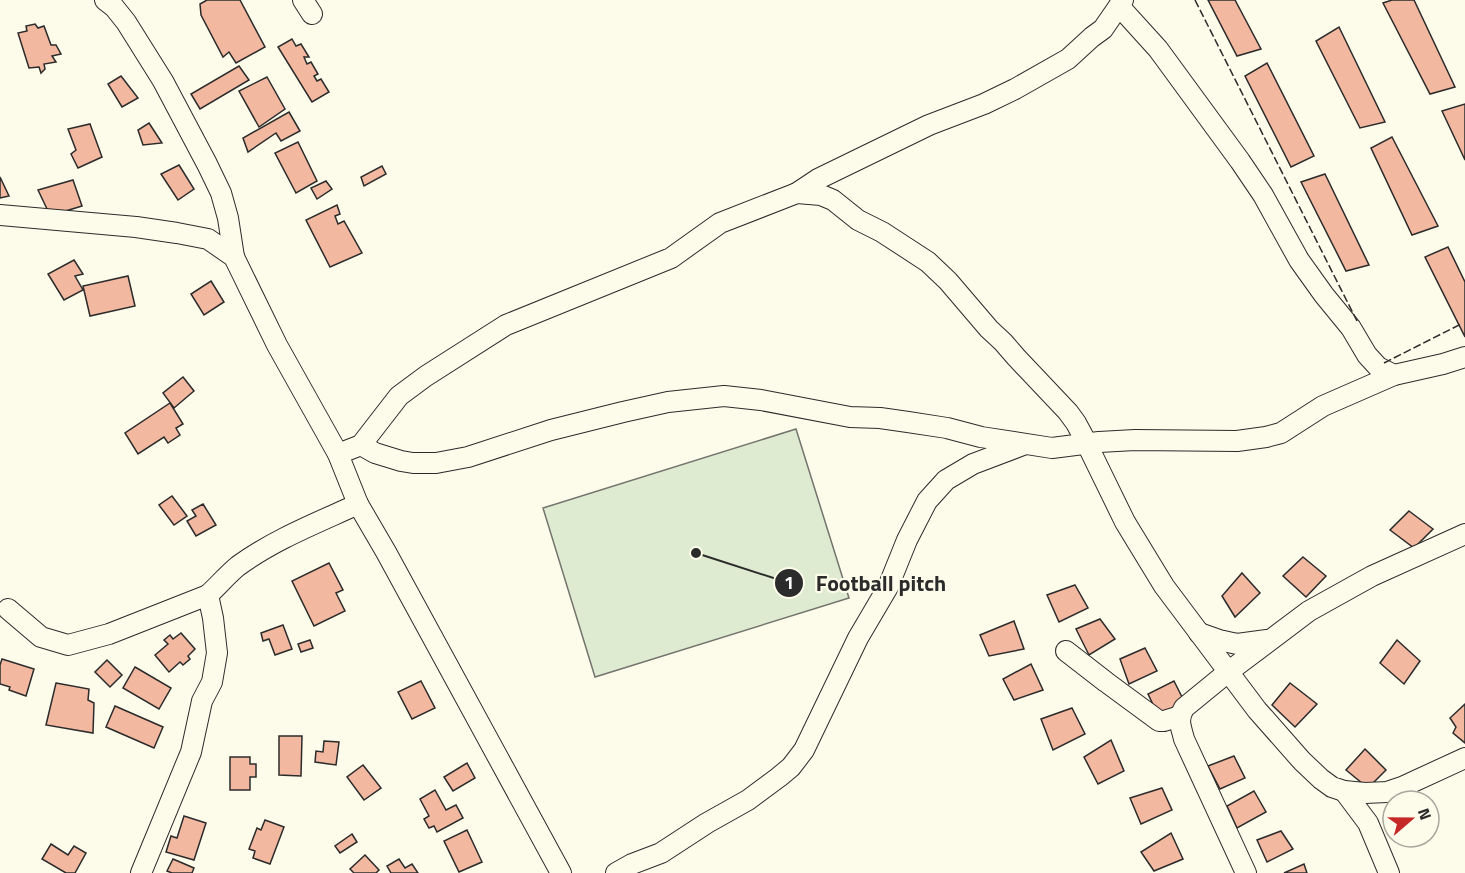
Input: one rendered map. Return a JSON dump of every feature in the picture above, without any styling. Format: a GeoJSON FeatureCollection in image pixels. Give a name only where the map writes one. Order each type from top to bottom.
{"type":"FeatureCollection","features":[{"type":"Feature","properties":{"kind":"street"},"geometry":{"type":"LineString","coordinates":[[105,0],[126,21],[163,81],[207,164],[226,210],[234,257],[277,345],[338,454],[358,504],[561,873]]}},
{"type":"Feature","properties":{"kind":"street"},"geometry":{"type":"LineString","coordinates":[[338,454],[361,445],[399,396],[506,325],[671,258],[720,224],[797,193],[818,179],[928,125],[1005,94],[1068,59],[1104,29],[1121,3],[1235,153],[1263,195],[1299,260],[1351,328],[1367,355],[1378,367],[1394,375]]}},
{"type":"Feature","properties":{"kind":"street"},"geometry":{"type":"LineString","coordinates":[[797,193],[821,195],[833,200],[858,220],[891,237],[928,262],[948,280],[989,329],[1076,423],[1125,522],[1164,586],[1257,710],[1302,761],[1332,787],[1344,791],[1381,792]]}},
{"type":"Feature","properties":{"kind":"street"},"geometry":{"type":"LineString","coordinates":[[0,215],[136,227],[177,233],[208,239],[234,257]]}},
{"type":"Feature","properties":{"kind":"street"},"geometry":{"type":"LineString","coordinates":[[361,445],[375,453],[401,461],[436,463],[468,457],[623,412],[668,402],[724,396],[761,400],[850,417],[880,418],[947,428],[1026,445],[1052,447],[1135,440],[1238,441],[1281,433],[1323,406],[1394,375],[1465,357]]}},
{"type":"Feature","properties":{"kind":"street"},"geometry":{"type":"LineString","coordinates":[[616,873],[661,853],[748,800],[791,767],[804,750],[858,638],[888,587],[907,540],[927,501],[943,482],[973,464],[1026,445]]}},
{"type":"Feature","properties":{"kind":"street"},"geometry":{"type":"LineString","coordinates":[[8,609],[41,637],[68,645],[109,634],[208,595],[235,568],[261,551],[292,533],[358,504]]}},
{"type":"Feature","properties":{"kind":"street"},"geometry":{"type":"LineString","coordinates":[[1066,651],[1159,721],[1164,721],[1180,716],[1189,703],[1309,611],[1372,576],[1465,534]]}},
{"type":"Feature","properties":{"kind":"street"},"geometry":{"type":"LineString","coordinates":[[141,873],[191,752],[202,701],[212,682],[217,652],[208,595]]}},
{"type":"Feature","properties":{"kind":"street"},"geometry":{"type":"LineString","coordinates":[[1199,633],[1237,644],[1269,640]]}},
{"type":"Feature","properties":{"kind":"street"},"geometry":{"type":"LineString","coordinates":[[1180,716],[1184,739],[1246,873]]}},
{"type":"Feature","properties":{"kind":"street"},"geometry":{"type":"LineString","coordinates":[[1396,789],[1465,758]]}},
{"type":"Feature","properties":{"kind":"street"},"geometry":{"type":"LineString","coordinates":[[1344,791],[1368,823],[1389,873]]}},
{"type":"Feature","properties":{"kind":"street"},"geometry":{"type":"LineString","coordinates":[[1368,823],[1381,802]]}},
{"type":"Feature","properties":{"kind":"green space"},"geometry":{"type":"Polygon","coordinates":[[[796,429],[849,598],[595,677],[543,508],[796,429]]]}},
{"type":"Feature","properties":{"kind":"building"},"geometry":{"type":"Polygon","coordinates":[[[207,0],[240,0],[265,47],[236,63],[229,52],[223,57],[201,15],[200,4],[207,0]]]}},
{"type":"Feature","properties":{"kind":"building"},"geometry":{"type":"Polygon","coordinates":[[[1208,0],[1235,0],[1261,49],[1237,56],[1208,0]]]}},
{"type":"Feature","properties":{"kind":"building"},"geometry":{"type":"Polygon","coordinates":[[[1392,0],[1414,0],[1455,87],[1430,94],[1383,3],[1392,0]]]}},
{"type":"Feature","properties":{"kind":"building"},"geometry":{"type":"Polygon","coordinates":[[[35,24],[38,28],[44,26],[51,45],[56,45],[61,54],[52,56],[56,62],[44,64],[45,69],[41,73],[39,67],[29,68],[18,33],[27,31],[26,26],[35,24]]]}},
{"type":"Feature","properties":{"kind":"building"},"geometry":{"type":"Polygon","coordinates":[[[1339,27],[1385,122],[1360,128],[1316,41],[1339,27]]]}},
{"type":"Feature","properties":{"kind":"building"},"geometry":{"type":"Polygon","coordinates":[[[292,39],[296,46],[301,44],[309,57],[304,57],[307,64],[311,62],[318,74],[314,76],[317,81],[321,79],[329,92],[312,102],[278,47],[292,39]]]}},
{"type":"Feature","properties":{"kind":"building"},"geometry":{"type":"Polygon","coordinates":[[[1267,63],[1314,156],[1291,167],[1245,76],[1267,63]]]}},
{"type":"Feature","properties":{"kind":"building"},"geometry":{"type":"Polygon","coordinates":[[[239,66],[249,80],[200,109],[191,94],[239,66]]]}},
{"type":"Feature","properties":{"kind":"building"},"geometry":{"type":"Polygon","coordinates":[[[121,76],[138,98],[122,107],[108,84],[121,76]]]}},
{"type":"Feature","properties":{"kind":"building"},"geometry":{"type":"Polygon","coordinates":[[[267,77],[285,109],[259,127],[239,91],[267,77]]]}},
{"type":"Feature","properties":{"kind":"building"},"geometry":{"type":"Polygon","coordinates":[[[1465,104],[1465,160],[1442,111],[1465,104]]]}},
{"type":"Feature","properties":{"kind":"building"},"geometry":{"type":"Polygon","coordinates":[[[289,112],[300,131],[281,141],[276,133],[248,152],[243,138],[289,112]]]}},
{"type":"Feature","properties":{"kind":"building"},"geometry":{"type":"Polygon","coordinates":[[[149,123],[162,143],[143,145],[138,130],[149,123]]]}},
{"type":"Feature","properties":{"kind":"building"},"geometry":{"type":"Polygon","coordinates":[[[90,124],[102,157],[78,168],[71,154],[76,150],[68,129],[90,124]]]}},
{"type":"Feature","properties":{"kind":"building"},"geometry":{"type":"Polygon","coordinates":[[[1392,137],[1438,226],[1412,235],[1371,148],[1392,137]]]}},
{"type":"Feature","properties":{"kind":"building"},"geometry":{"type":"Polygon","coordinates":[[[298,142],[317,181],[296,193],[275,153],[298,142]]]}},
{"type":"Feature","properties":{"kind":"building"},"geometry":{"type":"Polygon","coordinates":[[[179,165],[194,189],[178,200],[161,174],[179,165]]]}},
{"type":"Feature","properties":{"kind":"building"},"geometry":{"type":"Polygon","coordinates":[[[382,166],[386,174],[364,186],[361,177],[382,166]]]}},
{"type":"Feature","properties":{"kind":"building"},"geometry":{"type":"Polygon","coordinates":[[[1325,174],[1369,265],[1346,271],[1301,182],[1325,174]]]}},
{"type":"Feature","properties":{"kind":"building"},"geometry":{"type":"Polygon","coordinates":[[[0,177],[9,196],[0,198],[0,177]]]}},
{"type":"Feature","properties":{"kind":"building"},"geometry":{"type":"Polygon","coordinates":[[[73,180],[82,206],[59,213],[57,210],[48,211],[38,190],[73,180]]]}},
{"type":"Feature","properties":{"kind":"building"},"geometry":{"type":"Polygon","coordinates":[[[326,181],[332,189],[317,199],[311,188],[326,181]]]}},
{"type":"Feature","properties":{"kind":"building"},"geometry":{"type":"Polygon","coordinates":[[[337,205],[340,214],[335,216],[338,224],[344,221],[362,253],[330,267],[306,220],[337,205]]]}},
{"type":"Feature","properties":{"kind":"building"},"geometry":{"type":"Polygon","coordinates":[[[1448,247],[1465,282],[1465,337],[1425,257],[1448,247]]]}},
{"type":"Feature","properties":{"kind":"building"},"geometry":{"type":"Polygon","coordinates":[[[74,260],[83,274],[75,276],[83,290],[64,300],[48,274],[74,260]]]}},
{"type":"Feature","properties":{"kind":"building"},"geometry":{"type":"Polygon","coordinates":[[[128,276],[135,306],[90,316],[83,286],[128,276]]]}},
{"type":"Feature","properties":{"kind":"building"},"geometry":{"type":"Polygon","coordinates":[[[211,281],[224,302],[204,315],[191,294],[211,281]]]}},
{"type":"Feature","properties":{"kind":"building"},"geometry":{"type":"Polygon","coordinates":[[[183,377],[194,391],[174,408],[163,393],[183,377]]]}},
{"type":"Feature","properties":{"kind":"building"},"geometry":{"type":"Polygon","coordinates":[[[170,403],[183,424],[176,428],[180,435],[168,443],[164,437],[138,454],[125,433],[170,403]]]}},
{"type":"Feature","properties":{"kind":"building"},"geometry":{"type":"Polygon","coordinates":[[[172,496],[187,516],[174,525],[159,505],[172,496]]]}},
{"type":"Feature","properties":{"kind":"building"},"geometry":{"type":"Polygon","coordinates":[[[203,504],[216,525],[196,536],[187,521],[196,516],[192,510],[203,504]]]}},
{"type":"Feature","properties":{"kind":"building"},"geometry":{"type":"Polygon","coordinates":[[[1409,511],[1433,529],[1414,548],[1390,530],[1409,511]]]}},
{"type":"Feature","properties":{"kind":"building"},"geometry":{"type":"Polygon","coordinates":[[[1303,557],[1326,576],[1306,597],[1283,576],[1303,557]]]}},
{"type":"Feature","properties":{"kind":"building"},"geometry":{"type":"Polygon","coordinates":[[[329,563],[343,590],[336,593],[345,611],[314,626],[292,581],[329,563]]]}},
{"type":"Feature","properties":{"kind":"building"},"geometry":{"type":"Polygon","coordinates":[[[1242,573],[1260,593],[1235,617],[1222,596],[1242,573]]]}},
{"type":"Feature","properties":{"kind":"building"},"geometry":{"type":"Polygon","coordinates":[[[1075,585],[1088,608],[1059,622],[1047,595],[1075,585]]]}},
{"type":"Feature","properties":{"kind":"building"},"geometry":{"type":"Polygon","coordinates":[[[1100,619],[1115,639],[1089,655],[1076,629],[1100,619]]]}},
{"type":"Feature","properties":{"kind":"building"},"geometry":{"type":"Polygon","coordinates":[[[1014,621],[1024,649],[989,656],[980,635],[1014,621]]]}},
{"type":"Feature","properties":{"kind":"building"},"geometry":{"type":"Polygon","coordinates":[[[283,625],[292,649],[275,655],[269,639],[263,641],[261,633],[283,625]]]}},
{"type":"Feature","properties":{"kind":"building"},"geometry":{"type":"Polygon","coordinates":[[[181,633],[195,649],[188,656],[190,659],[183,665],[180,662],[169,672],[155,655],[168,644],[164,640],[170,635],[173,639],[181,633]]]}},
{"type":"Feature","properties":{"kind":"building"},"geometry":{"type":"Polygon","coordinates":[[[310,640],[313,648],[301,652],[298,644],[310,640]]]}},
{"type":"Feature","properties":{"kind":"building"},"geometry":{"type":"Polygon","coordinates":[[[1397,640],[1420,661],[1404,684],[1380,663],[1397,640]]]}},
{"type":"Feature","properties":{"kind":"building"},"geometry":{"type":"Polygon","coordinates":[[[1145,648],[1157,671],[1129,684],[1120,659],[1145,648]]]}},
{"type":"Feature","properties":{"kind":"building"},"geometry":{"type":"Polygon","coordinates":[[[2,659],[34,669],[26,696],[0,684],[2,659]]]}},
{"type":"Feature","properties":{"kind":"building"},"geometry":{"type":"Polygon","coordinates":[[[107,660],[122,675],[110,687],[95,672],[107,660]]]}},
{"type":"Feature","properties":{"kind":"building"},"geometry":{"type":"Polygon","coordinates":[[[1031,664],[1043,690],[1014,700],[1003,679],[1031,664]]]}},
{"type":"Feature","properties":{"kind":"building"},"geometry":{"type":"Polygon","coordinates":[[[135,667],[171,688],[159,709],[123,688],[135,667]]]}},
{"type":"Feature","properties":{"kind":"building"},"geometry":{"type":"Polygon","coordinates":[[[421,681],[435,708],[412,719],[398,692],[421,681]]]}},
{"type":"Feature","properties":{"kind":"building"},"geometry":{"type":"Polygon","coordinates":[[[1174,681],[1186,705],[1161,721],[1148,694],[1174,681]]]}},
{"type":"Feature","properties":{"kind":"building"},"geometry":{"type":"Polygon","coordinates":[[[56,683],[89,689],[88,700],[94,703],[93,733],[46,725],[56,683]]]}},
{"type":"Feature","properties":{"kind":"building"},"geometry":{"type":"Polygon","coordinates":[[[1290,683],[1317,704],[1295,727],[1272,705],[1290,683]]]}},
{"type":"Feature","properties":{"kind":"building"},"geometry":{"type":"Polygon","coordinates":[[[1465,704],[1465,743],[1453,733],[1456,727],[1450,718],[1465,704]]]}},
{"type":"Feature","properties":{"kind":"building"},"geometry":{"type":"Polygon","coordinates":[[[115,706],[163,727],[154,748],[106,727],[115,706]]]}},
{"type":"Feature","properties":{"kind":"building"},"geometry":{"type":"Polygon","coordinates":[[[1072,708],[1085,734],[1053,750],[1041,719],[1072,708]]]}},
{"type":"Feature","properties":{"kind":"building"},"geometry":{"type":"Polygon","coordinates":[[[279,736],[302,736],[301,776],[279,775],[279,736]]]}},
{"type":"Feature","properties":{"kind":"building"},"geometry":{"type":"Polygon","coordinates":[[[1111,740],[1124,771],[1098,784],[1084,757],[1111,740]]]}},
{"type":"Feature","properties":{"kind":"building"},"geometry":{"type":"Polygon","coordinates":[[[324,741],[339,742],[336,765],[315,762],[316,751],[323,752],[324,741]]]}},
{"type":"Feature","properties":{"kind":"building"},"geometry":{"type":"Polygon","coordinates":[[[1365,749],[1386,770],[1368,788],[1346,770],[1365,749]]]}},
{"type":"Feature","properties":{"kind":"building"},"geometry":{"type":"Polygon","coordinates":[[[1234,756],[1245,778],[1220,789],[1208,766],[1234,756]]]}},
{"type":"Feature","properties":{"kind":"building"},"geometry":{"type":"Polygon","coordinates":[[[230,757],[250,757],[250,764],[256,764],[256,777],[250,777],[250,790],[230,790],[230,757]]]}},
{"type":"Feature","properties":{"kind":"building"},"geometry":{"type":"Polygon","coordinates":[[[467,763],[475,778],[453,791],[444,777],[467,763]]]}},
{"type":"Feature","properties":{"kind":"building"},"geometry":{"type":"Polygon","coordinates":[[[363,765],[381,788],[364,800],[347,777],[363,765]]]}},
{"type":"Feature","properties":{"kind":"building"},"geometry":{"type":"Polygon","coordinates":[[[1162,788],[1172,810],[1141,824],[1130,798],[1162,788]]]}},
{"type":"Feature","properties":{"kind":"building"},"geometry":{"type":"Polygon","coordinates":[[[435,790],[446,810],[456,805],[463,818],[437,832],[434,826],[429,828],[424,819],[429,816],[420,799],[435,790]]]}},
{"type":"Feature","properties":{"kind":"building"},"geometry":{"type":"Polygon","coordinates":[[[1254,791],[1266,812],[1237,828],[1227,806],[1254,791]]]}},
{"type":"Feature","properties":{"kind":"building"},"geometry":{"type":"Polygon","coordinates":[[[184,816],[206,823],[194,860],[166,852],[171,836],[177,838],[184,816]]]}},
{"type":"Feature","properties":{"kind":"building"},"geometry":{"type":"Polygon","coordinates":[[[265,820],[284,827],[270,864],[253,858],[255,851],[249,849],[257,828],[261,830],[265,820]]]}},
{"type":"Feature","properties":{"kind":"building"},"geometry":{"type":"Polygon","coordinates":[[[467,830],[482,862],[459,872],[444,841],[467,830]]]}},
{"type":"Feature","properties":{"kind":"building"},"geometry":{"type":"Polygon","coordinates":[[[1281,831],[1293,849],[1267,862],[1257,840],[1281,831]]]}},
{"type":"Feature","properties":{"kind":"building"},"geometry":{"type":"Polygon","coordinates":[[[1171,833],[1183,859],[1154,871],[1141,852],[1171,833]]]}},
{"type":"Feature","properties":{"kind":"building"},"geometry":{"type":"Polygon","coordinates":[[[352,834],[357,842],[340,853],[335,846],[352,834]]]}},
{"type":"Feature","properties":{"kind":"building"},"geometry":{"type":"Polygon","coordinates":[[[51,844],[68,855],[74,846],[86,853],[75,873],[66,873],[42,859],[51,844]]]}},
{"type":"Feature","properties":{"kind":"building"},"geometry":{"type":"Polygon","coordinates":[[[365,855],[379,870],[376,873],[354,873],[350,869],[365,855]]]}},
{"type":"Feature","properties":{"kind":"building"},"geometry":{"type":"Polygon","coordinates":[[[173,859],[194,868],[192,873],[167,871],[173,859]]]}},
{"type":"Feature","properties":{"kind":"building"},"geometry":{"type":"Polygon","coordinates":[[[399,859],[405,868],[412,864],[418,873],[391,873],[387,866],[399,859]]]}},
{"type":"Feature","properties":{"kind":"building"},"geometry":{"type":"Polygon","coordinates":[[[1304,864],[1307,873],[1284,873],[1304,864]]]}},
{"type":"Feature","properties":{"kind":"fence"},"geometry":{"type":"LineString","coordinates":[[1195,0],[1357,321]]}},
{"type":"Feature","properties":{"kind":"fence"},"geometry":{"type":"LineString","coordinates":[[1384,363],[1461,324]]}},
{"type":"Feature","properties":{"kind":"place","name":"Football pitch"},"geometry":{"type":"Point","coordinates":[696,553]}}]}
